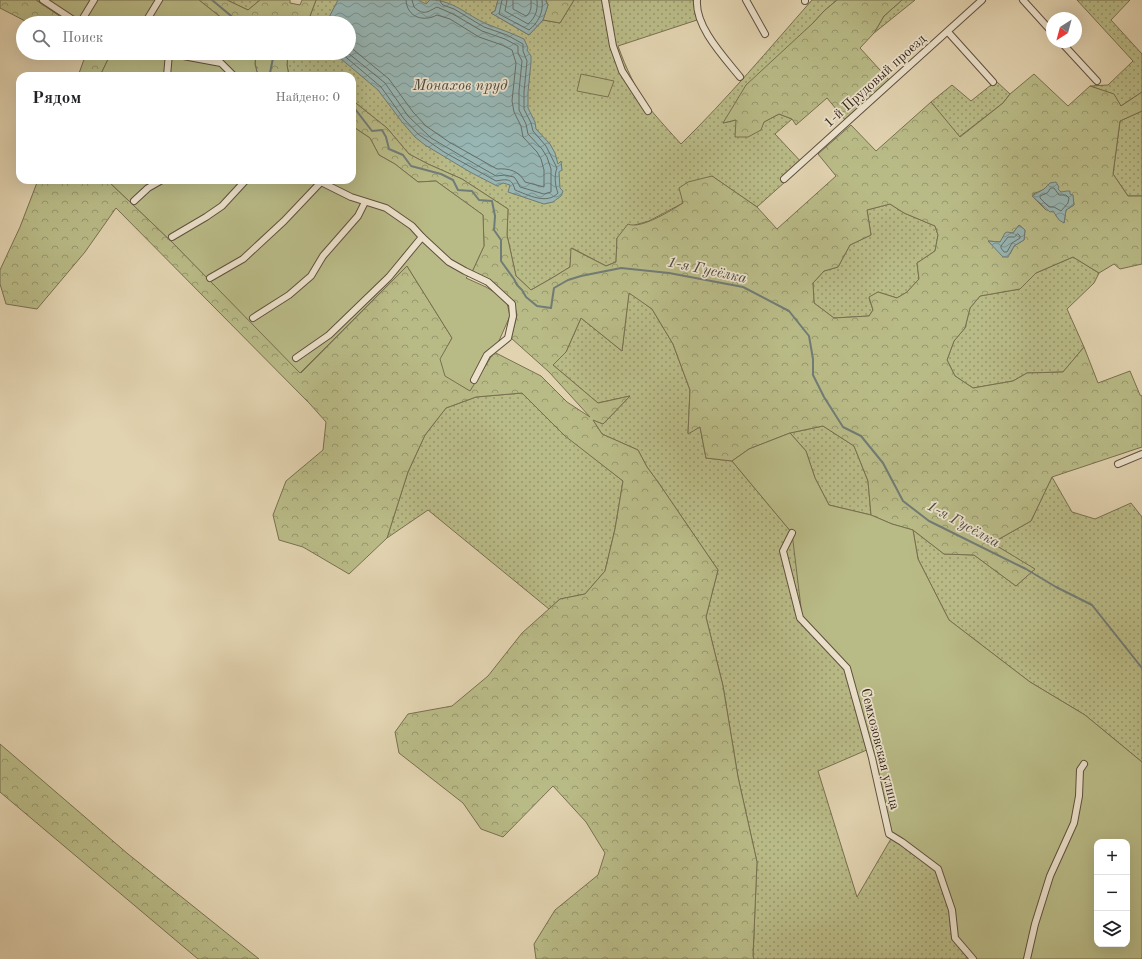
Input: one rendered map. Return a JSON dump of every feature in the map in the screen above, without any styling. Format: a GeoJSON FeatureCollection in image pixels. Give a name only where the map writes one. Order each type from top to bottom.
{"type":"FeatureCollection","features":[{"type":"Feature","properties":{"kind":"street"},"geometry":{"type":"LineString","coordinates":[[43,0],[68,16]]}},
{"type":"Feature","properties":{"kind":"street"},"geometry":{"type":"LineString","coordinates":[[84,16],[94,0]]}},
{"type":"Feature","properties":{"kind":"street"},"geometry":{"type":"LineString","coordinates":[[149,16],[159,0]]}},
{"type":"Feature","properties":{"kind":"street"},"geometry":{"type":"LineString","coordinates":[[605,0],[613,46],[622,71],[648,111]]}},
{"type":"Feature","properties":{"kind":"street"},"geometry":{"type":"LineString","coordinates":[[697,0],[699,14],[710,40],[740,77]]}},
{"type":"Feature","properties":{"kind":"street"},"geometry":{"type":"LineString","coordinates":[[746,0],[765,34]]}},
{"type":"Feature","properties":{"kind":"street","name":"1-й Прудовый проезд"},"geometry":{"type":"LineString","coordinates":[[784,179],[982,0]]}},
{"type":"Feature","properties":{"kind":"street"},"geometry":{"type":"LineString","coordinates":[[1023,0],[1046,25]]}},
{"type":"Feature","properties":{"kind":"street"},"geometry":{"type":"LineString","coordinates":[[948,32],[992,82]]}},
{"type":"Feature","properties":{"kind":"street"},"geometry":{"type":"LineString","coordinates":[[1067,48],[1097,81]]}},
{"type":"Feature","properties":{"kind":"street"},"geometry":{"type":"LineString","coordinates":[[167,72],[168,60]]}},
{"type":"Feature","properties":{"kind":"street"},"geometry":{"type":"LineString","coordinates":[[205,60],[221,63],[230,72]]}},
{"type":"Feature","properties":{"kind":"street"},"geometry":{"type":"LineString","coordinates":[[134,201],[148,188],[155,184]]}},
{"type":"Feature","properties":{"kind":"street"},"geometry":{"type":"LineString","coordinates":[[172,237],[222,206],[242,184]]}},
{"type":"Feature","properties":{"kind":"street"},"geometry":{"type":"LineString","coordinates":[[210,278],[243,259],[284,221],[317,184]]}},
{"type":"Feature","properties":{"kind":"street"},"geometry":{"type":"LineString","coordinates":[[326,184],[351,197],[386,208],[412,226],[449,262],[465,272],[488,282],[512,304],[513,316],[508,338],[487,355],[474,380]]}},
{"type":"Feature","properties":{"kind":"street"},"geometry":{"type":"LineString","coordinates":[[253,318],[289,295],[311,276],[323,256],[358,216],[365,202]]}},
{"type":"Feature","properties":{"kind":"street"},"geometry":{"type":"LineString","coordinates":[[296,358],[329,335],[389,277],[422,237]]}},
{"type":"Feature","properties":{"kind":"street"},"geometry":{"type":"LineString","coordinates":[[1118,464],[1142,454]]}},
{"type":"Feature","properties":{"kind":"street","name":"Семхозовская улица"},"geometry":{"type":"LineString","coordinates":[[792,533],[783,552],[800,618],[847,668],[872,758],[889,834],[902,842],[938,870],[952,910],[955,938],[973,959]]}},
{"type":"Feature","properties":{"kind":"street"},"geometry":{"type":"LineString","coordinates":[[1027,959],[1035,924],[1050,876],[1074,824],[1079,796],[1080,770],[1084,764]]}},
{"type":"Feature","properties":{"kind":"green space"},"geometry":{"type":"Polygon","coordinates":[[[0,0],[36,0],[60,16],[16,16],[0,8],[0,0]]]}},
{"type":"Feature","properties":{"kind":"green space"},"geometry":{"type":"Polygon","coordinates":[[[36,0],[199,0],[219,16],[60,16],[36,0]]]}},
{"type":"Feature","properties":{"kind":"green space"},"geometry":{"type":"Polygon","coordinates":[[[199,0],[227,0],[248,10],[260,0],[290,0],[290,3],[300,5],[302,0],[316,0],[310,16],[219,16],[199,0]]]}},
{"type":"Feature","properties":{"kind":"green space"},"geometry":{"type":"Polygon","coordinates":[[[227,0],[260,0],[248,10],[227,0]]]}},
{"type":"Feature","properties":{"kind":"green space"},"geometry":{"type":"Polygon","coordinates":[[[316,0],[498,0],[495,11],[491,13],[529,35],[543,20],[560,23],[574,0],[693,0],[697,20],[618,46],[632,79],[645,102],[681,144],[731,92],[812,0],[837,0],[824,11],[723,123],[736,120],[764,122],[779,114],[792,119],[775,134],[804,165],[757,207],[712,176],[683,203],[649,221],[631,226],[617,238],[616,262],[606,266],[572,248],[570,267],[531,290],[516,276],[507,235],[508,209],[462,179],[409,154],[387,128],[356,103],[356,72],[288,72],[287,60],[356,60],[356,16],[310,16],[316,0]]]}},
{"type":"Feature","properties":{"kind":"green space"},"geometry":{"type":"Polygon","coordinates":[[[546,0],[574,0],[560,23],[543,20],[548,5],[546,0]]]}},
{"type":"Feature","properties":{"kind":"green space"},"geometry":{"type":"Polygon","coordinates":[[[837,0],[902,0],[884,16],[874,33],[860,48],[890,81],[846,121],[827,98],[796,125],[792,119],[779,114],[764,122],[761,130],[748,137],[735,137],[736,120],[723,123],[746,85],[837,0]]]}},
{"type":"Feature","properties":{"kind":"green space"},"geometry":{"type":"Polygon","coordinates":[[[902,0],[915,0],[874,33],[884,16],[902,0]]]}},
{"type":"Feature","properties":{"kind":"green space"},"geometry":{"type":"Polygon","coordinates":[[[1077,0],[1130,0],[1111,20],[1142,54],[1142,92],[1121,106],[1113,94],[1090,86],[1108,85],[1133,61],[1077,0]]]}},
{"type":"Feature","properties":{"kind":"green space"},"geometry":{"type":"Polygon","coordinates":[[[84,60],[108,60],[102,72],[79,72],[84,60]]]}},
{"type":"Feature","properties":{"kind":"green space"},"geometry":{"type":"Polygon","coordinates":[[[108,60],[255,60],[257,72],[102,72],[108,60]]]}},
{"type":"Feature","properties":{"kind":"green space"},"geometry":{"type":"Polygon","coordinates":[[[255,60],[287,60],[288,72],[257,72],[255,60]]]}},
{"type":"Feature","properties":{"kind":"green space"},"geometry":{"type":"Polygon","coordinates":[[[581,74],[614,81],[608,97],[577,91],[581,74]]]}},
{"type":"Feature","properties":{"kind":"green space"},"geometry":{"type":"Polygon","coordinates":[[[1034,74],[1068,106],[1090,86],[1114,94],[1121,106],[1142,92],[1142,111],[1120,121],[1113,174],[1128,196],[1142,196],[1142,264],[1120,269],[1114,264],[1099,273],[1073,257],[1036,273],[1020,289],[980,296],[970,308],[965,328],[954,341],[947,360],[955,376],[973,388],[1013,381],[1027,373],[1063,372],[1084,347],[1098,383],[1130,371],[1140,395],[1142,396],[1142,447],[1052,477],[1031,521],[992,543],[1035,569],[1016,586],[974,555],[944,554],[913,530],[892,524],[871,515],[868,481],[854,446],[823,426],[790,433],[749,449],[732,461],[706,458],[700,427],[688,434],[690,390],[673,344],[652,309],[629,293],[622,351],[581,318],[566,352],[553,365],[598,403],[630,396],[603,424],[593,420],[602,434],[638,450],[647,467],[718,570],[706,617],[723,686],[738,777],[757,862],[754,959],[536,959],[534,944],[555,910],[598,875],[605,853],[586,822],[553,786],[503,837],[481,829],[463,803],[399,753],[395,732],[408,714],[452,706],[488,676],[522,633],[560,599],[585,594],[605,571],[615,529],[623,481],[565,436],[522,393],[476,397],[446,408],[425,435],[408,472],[387,538],[349,574],[303,547],[279,540],[273,515],[286,481],[323,450],[326,422],[116,208],[85,252],[37,309],[6,304],[0,284],[0,270],[20,227],[36,184],[111,184],[173,243],[301,373],[407,266],[452,338],[441,359],[494,352],[541,376],[567,402],[590,417],[549,372],[511,338],[517,315],[514,303],[472,272],[484,246],[483,215],[436,181],[418,182],[395,164],[379,155],[370,138],[356,129],[356,103],[387,128],[409,154],[462,179],[508,209],[507,235],[516,276],[531,290],[570,267],[571,248],[606,266],[616,262],[617,238],[628,224],[633,225],[648,222],[683,203],[679,188],[688,182],[712,176],[757,207],[777,229],[836,176],[818,154],[851,125],[876,151],[931,102],[960,137],[1003,103],[1010,94],[1034,74]],[[1050,183],[1045,189],[1033,194],[1034,198],[1046,210],[1053,210],[1057,217],[1064,223],[1066,210],[1074,205],[1073,198],[1061,192],[1050,183]],[[890,204],[867,210],[871,235],[850,245],[838,267],[824,271],[813,283],[814,303],[834,318],[869,316],[873,310],[869,297],[878,292],[897,298],[907,292],[919,279],[917,263],[935,251],[938,235],[935,226],[904,213],[890,204]],[[1019,225],[1013,233],[1000,242],[988,241],[994,246],[1010,254],[1014,246],[1024,240],[1025,230],[1019,225]]]}},
{"type":"Feature","properties":{"kind":"green space"},"geometry":{"type":"Polygon","coordinates":[[[996,81],[1010,94],[1003,103],[959,137],[931,102],[952,85],[971,101],[996,81]]]}},
{"type":"Feature","properties":{"kind":"green space"},"geometry":{"type":"Polygon","coordinates":[[[1142,111],[1142,196],[1128,196],[1113,174],[1120,121],[1142,111]]]}},
{"type":"Feature","properties":{"kind":"green space"},"geometry":{"type":"Polygon","coordinates":[[[356,129],[370,138],[379,155],[395,164],[418,182],[436,181],[483,215],[484,246],[472,272],[466,278],[499,295],[507,303],[510,316],[494,352],[470,391],[445,376],[440,359],[452,338],[407,266],[300,373],[173,243],[111,184],[356,184],[356,129]]]}},
{"type":"Feature","properties":{"kind":"green space"},"geometry":{"type":"Polygon","coordinates":[[[890,204],[904,213],[935,226],[938,235],[935,251],[917,263],[919,279],[907,292],[897,298],[878,292],[869,298],[873,310],[869,316],[834,318],[814,303],[813,283],[824,271],[838,267],[850,245],[871,235],[867,210],[890,204]]]}},
{"type":"Feature","properties":{"kind":"green space"},"geometry":{"type":"Polygon","coordinates":[[[1073,257],[1099,273],[1094,283],[1067,309],[1084,347],[1063,372],[1027,373],[1013,381],[973,388],[955,376],[947,360],[954,341],[965,328],[970,308],[980,296],[1020,289],[1036,273],[1073,257]]]}},
{"type":"Feature","properties":{"kind":"green space"},"geometry":{"type":"Polygon","coordinates":[[[629,292],[652,309],[673,344],[690,390],[688,433],[700,427],[706,458],[732,461],[792,533],[847,668],[869,749],[818,771],[857,897],[892,837],[938,869],[972,959],[754,959],[757,862],[738,777],[723,686],[706,617],[718,570],[647,467],[638,450],[602,434],[592,419],[603,424],[630,396],[598,403],[553,365],[566,352],[581,318],[622,351],[629,292]]]}},
{"type":"Feature","properties":{"kind":"green space"},"geometry":{"type":"Polygon","coordinates":[[[522,393],[566,436],[623,481],[615,529],[605,571],[585,594],[560,599],[549,609],[428,510],[387,538],[408,472],[425,435],[446,408],[476,397],[522,393]]]}},
{"type":"Feature","properties":{"kind":"green space"},"geometry":{"type":"Polygon","coordinates":[[[823,426],[854,446],[868,481],[871,515],[829,505],[815,478],[806,451],[790,433],[823,426]]]}},
{"type":"Feature","properties":{"kind":"green space"},"geometry":{"type":"Polygon","coordinates":[[[790,433],[806,451],[815,478],[829,505],[871,515],[892,524],[913,530],[918,559],[949,620],[1030,682],[1085,715],[1142,762],[1142,959],[972,959],[955,938],[952,910],[938,869],[902,842],[893,840],[847,668],[802,616],[792,533],[732,461],[749,449],[790,433]]]}},
{"type":"Feature","properties":{"kind":"green space"},"geometry":{"type":"Polygon","coordinates":[[[1052,477],[1072,512],[1095,519],[1131,503],[1142,517],[1142,762],[1085,715],[1030,682],[949,620],[918,559],[913,530],[944,554],[974,555],[1016,586],[1034,569],[992,543],[1031,521],[1052,477]]]}},
{"type":"Feature","properties":{"kind":"green space"},"geometry":{"type":"Polygon","coordinates":[[[0,744],[128,854],[259,959],[198,959],[0,792],[0,744]]]}},
{"type":"Feature","properties":{"kind":"water","name":"Монахов пруд"},"geometry":{"type":"Polygon","coordinates":[[[338,0],[418,0],[426,4],[430,0],[446,2],[487,24],[524,39],[528,48],[527,50],[531,56],[528,108],[535,122],[536,129],[550,144],[555,153],[558,164],[561,161],[562,170],[559,172],[560,188],[563,191],[561,196],[553,202],[544,204],[508,192],[510,185],[503,183],[497,186],[425,145],[415,137],[402,122],[378,90],[342,60],[356,60],[356,16],[330,16],[338,0]]]}},
{"type":"Feature","properties":{"kind":"water"},"geometry":{"type":"Polygon","coordinates":[[[498,0],[545,0],[548,5],[543,20],[529,35],[491,13],[495,11],[498,0]]]}},
{"type":"Feature","properties":{"kind":"water"},"geometry":{"type":"Polygon","coordinates":[[[1056,182],[1059,187],[1058,189],[1061,192],[1070,191],[1070,194],[1073,195],[1074,205],[1066,210],[1064,223],[1059,220],[1053,211],[1050,212],[1032,196],[1044,189],[1050,183],[1056,182]]]}},
{"type":"Feature","properties":{"kind":"water"},"geometry":{"type":"Polygon","coordinates":[[[1019,225],[1025,230],[1024,240],[1014,246],[1008,257],[1003,257],[988,241],[1000,242],[1005,233],[1013,233],[1019,225]]]}},
{"type":"Feature","properties":{"kind":"waterway","name":"1-я Гусёлка"},"geometry":{"type":"LineString","coordinates":[[212,0],[231,16]]}},
{"type":"Feature","properties":{"kind":"waterway","name":"1-я Гусёлка"},"geometry":{"type":"LineString","coordinates":[[270,72],[273,60]]}},
{"type":"Feature","properties":{"kind":"waterway","name":"1-я Гусёлка"},"geometry":{"type":"LineString","coordinates":[[356,110],[372,131],[382,130],[386,137],[389,149],[403,155],[411,166],[441,174],[453,180],[458,190],[472,191],[479,200],[492,201],[495,216],[494,230],[501,240],[501,261],[526,297],[537,306],[551,308],[554,288],[568,280],[621,268],[669,273],[743,287],[789,311],[809,336],[813,359],[813,375],[824,397],[843,427],[861,436],[883,463],[903,501],[929,521],[1026,569],[1056,587],[1092,605],[1142,668]]}}]}
